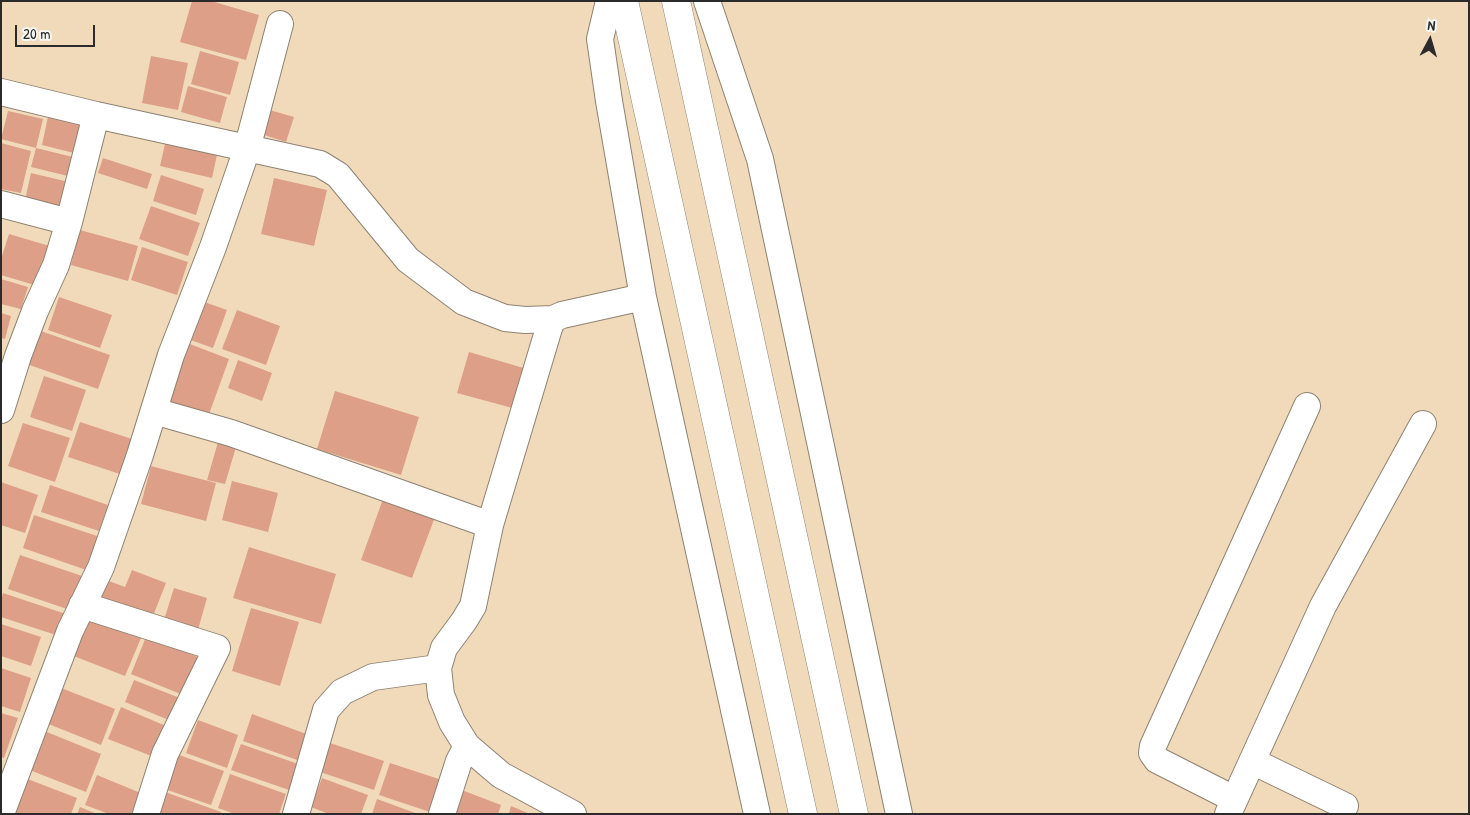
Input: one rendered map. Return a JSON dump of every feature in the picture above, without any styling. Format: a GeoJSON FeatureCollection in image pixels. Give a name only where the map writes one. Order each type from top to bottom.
{"type":"FeatureCollection","features":[{"type":"Feature","properties":{"kind":"highway"},"geometry":{"type":"LineString","coordinates":[[624,1],[803,814]]}},
{"type":"Feature","properties":{"kind":"highway"},"geometry":{"type":"LineString","coordinates":[[676,1],[854,811]]}},
{"type":"Feature","properties":{"kind":"street"},"geometry":{"type":"LineString","coordinates":[[609,1],[600,39],[643,297],[757,814]]}},
{"type":"Feature","properties":{"kind":"street"},"geometry":{"type":"LineString","coordinates":[[707,1],[760,159],[899,814]]}},
{"type":"Feature","properties":{"kind":"street"},"geometry":{"type":"LineString","coordinates":[[1,814],[70,631],[101,567],[154,412],[171,355],[213,248],[247,149],[280,24]]}},
{"type":"Feature","properties":{"kind":"street"},"geometry":{"type":"LineString","coordinates":[[1,92],[96,116],[320,164],[338,175],[408,260],[464,302],[506,318],[553,320],[562,316],[643,297]]}},
{"type":"Feature","properties":{"kind":"street"},"geometry":{"type":"LineString","coordinates":[[1,410],[35,310],[56,265],[96,116]]}},
{"type":"Feature","properties":{"kind":"street"},"geometry":{"type":"LineString","coordinates":[[1,204],[69,222]]}},
{"type":"Feature","properties":{"kind":"street"},"geometry":{"type":"LineString","coordinates":[[553,320],[490,525],[472,606],[464,621],[444,648],[438,668],[441,695],[452,722],[468,746],[501,776],[573,814]]}},
{"type":"Feature","properties":{"kind":"street"},"geometry":{"type":"LineString","coordinates":[[1307,406],[1153,746],[1152,753],[1157,760],[1231,807],[1323,606],[1424,424]]}},
{"type":"Feature","properties":{"kind":"street"},"geometry":{"type":"LineString","coordinates":[[154,412],[231,433],[490,525]]}},
{"type":"Feature","properties":{"kind":"street"},"geometry":{"type":"LineString","coordinates":[[82,605],[217,648],[165,754],[146,814]]}},
{"type":"Feature","properties":{"kind":"street"},"geometry":{"type":"LineString","coordinates":[[296,814],[326,710],[342,692],[373,677],[438,668]]}},
{"type":"Feature","properties":{"kind":"street"},"geometry":{"type":"LineString","coordinates":[[442,814],[459,761],[468,746]]}},
{"type":"Feature","properties":{"kind":"street"},"geometry":{"type":"LineString","coordinates":[[1252,761],[1345,806]]}},
{"type":"Feature","properties":{"kind":"building"},"geometry":{"type":"Polygon","coordinates":[[[192,1],[211,1],[259,15],[246,60],[180,42],[192,1]]]}},
{"type":"Feature","properties":{"kind":"building"},"geometry":{"type":"Polygon","coordinates":[[[200,51],[239,62],[230,95],[191,84],[200,51]]]}},
{"type":"Feature","properties":{"kind":"building"},"geometry":{"type":"Polygon","coordinates":[[[151,56],[188,63],[178,110],[142,103],[151,56]]]}},
{"type":"Feature","properties":{"kind":"building"},"geometry":{"type":"Polygon","coordinates":[[[188,86],[227,97],[220,123],[181,112],[188,86]]]}},
{"type":"Feature","properties":{"kind":"building"},"geometry":{"type":"Polygon","coordinates":[[[266,109],[294,117],[286,142],[258,133],[266,109]]]}},
{"type":"Feature","properties":{"kind":"building"},"geometry":{"type":"Polygon","coordinates":[[[8,111],[43,119],[36,148],[1,139],[8,111]]]}},
{"type":"Feature","properties":{"kind":"building"},"geometry":{"type":"Polygon","coordinates":[[[49,112],[82,120],[74,153],[42,145],[49,112]]]}},
{"type":"Feature","properties":{"kind":"building"},"geometry":{"type":"Polygon","coordinates":[[[1,143],[31,151],[21,193],[1,189],[1,143]]]}},
{"type":"Feature","properties":{"kind":"building"},"geometry":{"type":"Polygon","coordinates":[[[165,144],[217,155],[212,178],[160,166],[165,144]]]}},
{"type":"Feature","properties":{"kind":"building"},"geometry":{"type":"Polygon","coordinates":[[[36,148],[77,158],[72,177],[31,167],[36,148]]]}},
{"type":"Feature","properties":{"kind":"building"},"geometry":{"type":"Polygon","coordinates":[[[103,158],[152,174],[147,189],[98,173],[103,158]]]}},
{"type":"Feature","properties":{"kind":"building"},"geometry":{"type":"Polygon","coordinates":[[[31,173],[73,183],[67,210],[25,200],[31,173]]]}},
{"type":"Feature","properties":{"kind":"building"},"geometry":{"type":"Polygon","coordinates":[[[161,175],[204,189],[196,215],[153,201],[161,175]]]}},
{"type":"Feature","properties":{"kind":"building"},"geometry":{"type":"Polygon","coordinates":[[[274,178],[327,190],[314,246],[261,234],[274,178]]]}},
{"type":"Feature","properties":{"kind":"building"},"geometry":{"type":"Polygon","coordinates":[[[151,206],[200,223],[188,256],[139,239],[151,206]]]}},
{"type":"Feature","properties":{"kind":"building"},"geometry":{"type":"Polygon","coordinates":[[[80,230],[138,246],[128,281],[71,265],[80,230]]]}},
{"type":"Feature","properties":{"kind":"building"},"geometry":{"type":"Polygon","coordinates":[[[9,234],[53,247],[41,287],[1,275],[1,259],[9,234]]]}},
{"type":"Feature","properties":{"kind":"building"},"geometry":{"type":"Polygon","coordinates":[[[142,247],[188,262],[177,295],[131,280],[142,247]]]}},
{"type":"Feature","properties":{"kind":"building"},"geometry":{"type":"Polygon","coordinates":[[[1,279],[28,287],[21,309],[1,304],[1,279]]]}},
{"type":"Feature","properties":{"kind":"building"},"geometry":{"type":"Polygon","coordinates":[[[59,297],[112,315],[100,348],[48,330],[59,297]]]}},
{"type":"Feature","properties":{"kind":"building"},"geometry":{"type":"Polygon","coordinates":[[[196,299],[227,310],[213,348],[182,337],[196,299]]]}},
{"type":"Feature","properties":{"kind":"building"},"geometry":{"type":"Polygon","coordinates":[[[237,310],[280,326],[266,365],[222,349],[237,310]]]}},
{"type":"Feature","properties":{"kind":"building"},"geometry":{"type":"Polygon","coordinates":[[[1,313],[11,316],[5,339],[1,338],[1,313]]]}},
{"type":"Feature","properties":{"kind":"building"},"geometry":{"type":"Polygon","coordinates":[[[32,328],[110,355],[98,389],[21,362],[32,328]]]}},
{"type":"Feature","properties":{"kind":"building"},"geometry":{"type":"Polygon","coordinates":[[[182,341],[229,359],[208,417],[161,399],[182,341]]]}},
{"type":"Feature","properties":{"kind":"building"},"geometry":{"type":"Polygon","coordinates":[[[469,352],[527,369],[516,409],[457,393],[469,352]]]}},
{"type":"Feature","properties":{"kind":"building"},"geometry":{"type":"Polygon","coordinates":[[[238,360],[272,373],[262,401],[228,388],[238,360]]]}},
{"type":"Feature","properties":{"kind":"building"},"geometry":{"type":"Polygon","coordinates":[[[44,376],[86,390],[72,431],[30,417],[44,376]]]}},
{"type":"Feature","properties":{"kind":"building"},"geometry":{"type":"Polygon","coordinates":[[[335,391],[419,417],[401,475],[317,449],[335,391]]]}},
{"type":"Feature","properties":{"kind":"building"},"geometry":{"type":"Polygon","coordinates":[[[80,422],[135,440],[123,475],[68,457],[80,422]]]}},
{"type":"Feature","properties":{"kind":"building"},"geometry":{"type":"Polygon","coordinates":[[[23,423],[70,438],[55,482],[8,466],[23,423]]]}},
{"type":"Feature","properties":{"kind":"building"},"geometry":{"type":"Polygon","coordinates":[[[218,442],[236,447],[225,484],[207,480],[218,442]]]}},
{"type":"Feature","properties":{"kind":"building"},"geometry":{"type":"Polygon","coordinates":[[[151,466],[216,483],[206,521],[141,504],[151,466]]]}},
{"type":"Feature","properties":{"kind":"building"},"geometry":{"type":"Polygon","coordinates":[[[232,481],[278,493],[268,532],[222,520],[232,481]]]}},
{"type":"Feature","properties":{"kind":"building"},"geometry":{"type":"Polygon","coordinates":[[[1,482],[38,495],[25,533],[1,525],[1,482]]]}},
{"type":"Feature","properties":{"kind":"building"},"geometry":{"type":"Polygon","coordinates":[[[50,485],[108,505],[99,531],[41,512],[50,485]]]}},
{"type":"Feature","properties":{"kind":"building"},"geometry":{"type":"Polygon","coordinates":[[[383,499],[435,517],[412,578],[361,560],[383,499]]]}},
{"type":"Feature","properties":{"kind":"building"},"geometry":{"type":"Polygon","coordinates":[[[34,515],[103,538],[92,572],[23,548],[34,515]]]}},
{"type":"Feature","properties":{"kind":"building"},"geometry":{"type":"Polygon","coordinates":[[[249,547],[336,574],[321,624],[233,598],[249,547]]]}},
{"type":"Feature","properties":{"kind":"building"},"geometry":{"type":"Polygon","coordinates":[[[20,555],[85,577],[73,611],[8,589],[20,555]]]}},
{"type":"Feature","properties":{"kind":"building"},"geometry":{"type":"Polygon","coordinates":[[[132,570],[166,583],[151,621],[93,599],[101,578],[125,587],[132,570]]]}},
{"type":"Feature","properties":{"kind":"building"},"geometry":{"type":"Polygon","coordinates":[[[174,588],[207,598],[197,633],[163,623],[174,588]]]}},
{"type":"Feature","properties":{"kind":"building"},"geometry":{"type":"Polygon","coordinates":[[[3,593],[66,614],[59,636],[1,617],[3,593]]]}},
{"type":"Feature","properties":{"kind":"building"},"geometry":{"type":"Polygon","coordinates":[[[251,608],[299,622],[280,686],[232,671],[251,608]]]}},
{"type":"Feature","properties":{"kind":"building"},"geometry":{"type":"Polygon","coordinates":[[[86,616],[141,638],[125,676],[71,655],[86,616]]]}},
{"type":"Feature","properties":{"kind":"building"},"geometry":{"type":"Polygon","coordinates":[[[1,624],[41,637],[31,666],[1,656],[1,624]]]}},
{"type":"Feature","properties":{"kind":"building"},"geometry":{"type":"Polygon","coordinates":[[[146,637],[203,659],[188,697],[131,674],[146,637]]]}},
{"type":"Feature","properties":{"kind":"building"},"geometry":{"type":"Polygon","coordinates":[[[1,668],[31,678],[20,712],[1,706],[1,668]]]}},
{"type":"Feature","properties":{"kind":"building"},"geometry":{"type":"Polygon","coordinates":[[[134,680],[185,700],[176,723],[125,702],[134,680]]]}},
{"type":"Feature","properties":{"kind":"building"},"geometry":{"type":"Polygon","coordinates":[[[61,688],[115,709],[101,745],[46,723],[61,688]]]}},
{"type":"Feature","properties":{"kind":"building"},"geometry":{"type":"Polygon","coordinates":[[[121,707],[166,726],[154,757],[108,739],[121,707]]]}},
{"type":"Feature","properties":{"kind":"building"},"geometry":{"type":"Polygon","coordinates":[[[1,713],[18,718],[4,758],[1,757],[1,713]]]}},
{"type":"Feature","properties":{"kind":"building"},"geometry":{"type":"Polygon","coordinates":[[[252,714],[309,735],[300,761],[243,741],[252,714]]]}},
{"type":"Feature","properties":{"kind":"building"},"geometry":{"type":"Polygon","coordinates":[[[198,720],[238,735],[227,768],[186,753],[198,720]]]}},
{"type":"Feature","properties":{"kind":"building"},"geometry":{"type":"Polygon","coordinates":[[[42,730],[101,754],[86,792],[27,769],[42,730]]]}},
{"type":"Feature","properties":{"kind":"building"},"geometry":{"type":"Polygon","coordinates":[[[324,741],[384,761],[374,790],[314,770],[324,741]]]}},
{"type":"Feature","properties":{"kind":"building"},"geometry":{"type":"Polygon","coordinates":[[[241,744],[301,765],[292,791],[231,770],[241,744]]]}},
{"type":"Feature","properties":{"kind":"building"},"geometry":{"type":"Polygon","coordinates":[[[168,751],[224,771],[211,805],[156,786],[168,751]]]}},
{"type":"Feature","properties":{"kind":"building"},"geometry":{"type":"Polygon","coordinates":[[[390,763],[448,782],[436,814],[379,795],[390,763]]]}},
{"type":"Feature","properties":{"kind":"building"},"geometry":{"type":"Polygon","coordinates":[[[230,774],[286,794],[279,814],[235,814],[218,808],[230,774]]]}},
{"type":"Feature","properties":{"kind":"building"},"geometry":{"type":"Polygon","coordinates":[[[97,775],[143,794],[136,814],[109,814],[85,805],[97,775]]]}},
{"type":"Feature","properties":{"kind":"building"},"geometry":{"type":"Polygon","coordinates":[[[25,778],[77,798],[71,814],[11,814],[25,778]]]}},
{"type":"Feature","properties":{"kind":"building"},"geometry":{"type":"Polygon","coordinates":[[[322,778],[368,795],[361,814],[329,814],[311,807],[322,778]]]}},
{"type":"Feature","properties":{"kind":"building"},"geometry":{"type":"Polygon","coordinates":[[[459,789],[501,805],[498,814],[449,814],[459,789]]]}},
{"type":"Feature","properties":{"kind":"building"},"geometry":{"type":"Polygon","coordinates":[[[165,792],[221,812],[220,814],[157,814],[165,792]]]}},
{"type":"Feature","properties":{"kind":"building"},"geometry":{"type":"Polygon","coordinates":[[[377,799],[418,814],[372,814],[377,799]]]}},
{"type":"Feature","properties":{"kind":"building"},"geometry":{"type":"Polygon","coordinates":[[[511,806],[530,814],[509,814],[511,806]]]}},
{"type":"Feature","properties":{"kind":"building"},"geometry":{"type":"Polygon","coordinates":[[[80,807],[97,814],[77,814],[80,807]]]}}]}
